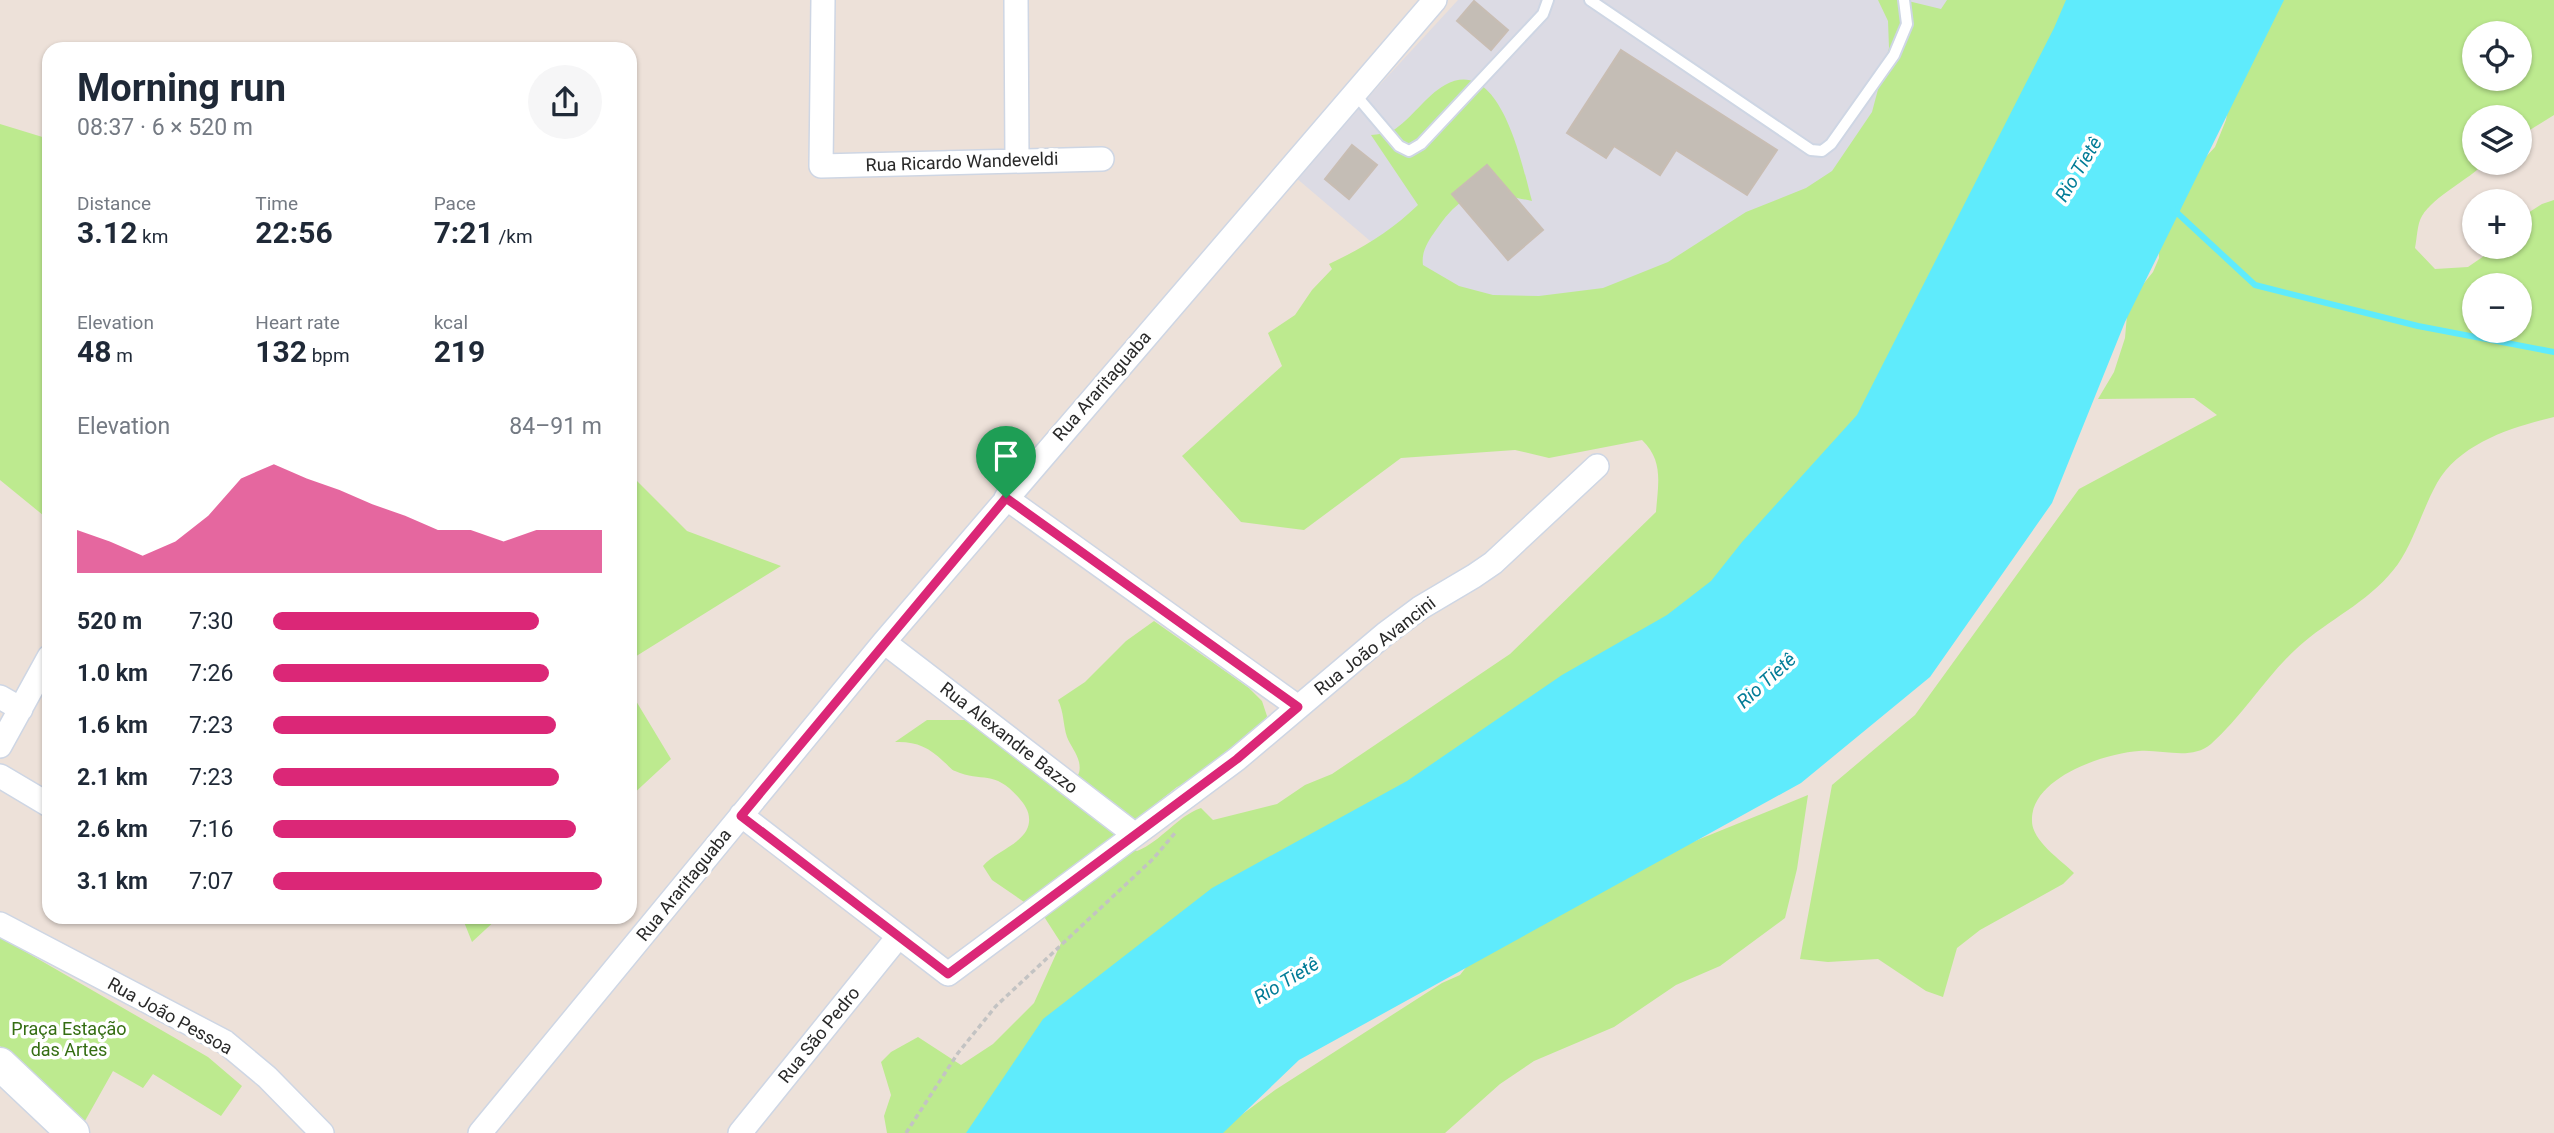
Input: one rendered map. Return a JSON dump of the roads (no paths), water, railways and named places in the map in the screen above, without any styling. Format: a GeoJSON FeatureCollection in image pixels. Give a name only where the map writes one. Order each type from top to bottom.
{"type":"FeatureCollection","features":[{"type":"Feature","properties":{"kind":"street","name":"Rua Ricardo Wandeveldi"},"geometry":{"type":"LineString","coordinates":[[823,0],[821,166],[1017,159],[1102,159]]}},
{"type":"Feature","properties":{"kind":"street"},"geometry":{"type":"LineString","coordinates":[[1016,0],[1017,159]]}},
{"type":"Feature","properties":{"kind":"street","name":"Rua Araritaguaba"},"geometry":{"type":"LineString","coordinates":[[480,1133],[884,642],[1435,0]]}},
{"type":"Feature","properties":{"kind":"street","name":"Rua João Avancini"},"geometry":{"type":"LineString","coordinates":[[898,937],[948,974],[1237,759],[1420,608],[1493,563],[1597,466]]}},
{"type":"Feature","properties":{"kind":"street"},"geometry":{"type":"LineString","coordinates":[[1006,498],[1298,707]]}},
{"type":"Feature","properties":{"kind":"street","name":"Rua Alexandre Bazzo"},"geometry":{"type":"LineString","coordinates":[[884,642],[1134,834]]}},
{"type":"Feature","properties":{"kind":"street"},"geometry":{"type":"LineString","coordinates":[[0,746],[42,670]]}},
{"type":"Feature","properties":{"kind":"street"},"geometry":{"type":"LineString","coordinates":[[0,697],[21,709]]}},
{"type":"Feature","properties":{"kind":"street"},"geometry":{"type":"LineString","coordinates":[[0,776],[42,801]]}},
{"type":"Feature","properties":{"kind":"street"},"geometry":{"type":"LineString","coordinates":[[741,816],[898,937]]}},
{"type":"Feature","properties":{"kind":"street","name":"Rua João Pessoa"},"geometry":{"type":"LineString","coordinates":[[0,924],[225,1042],[267,1077],[322,1133]]}},
{"type":"Feature","properties":{"kind":"street","name":"Rua São Pedro"},"geometry":{"type":"LineString","coordinates":[[740,1133],[898,937]]}},
{"type":"Feature","properties":{"kind":"street"},"geometry":{"type":"LineString","coordinates":[[0,1064],[64,1125]]}},
{"type":"Feature","properties":{"kind":"street"},"geometry":{"type":"LineString","coordinates":[[0,1087],[64,1125]]}},
{"type":"Feature","properties":{"kind":"lane"},"geometry":{"type":"LineString","coordinates":[[1354,93],[1399,146],[1409,151],[1422,144],[1543,15],[1548,0]]}},
{"type":"Feature","properties":{"kind":"lane"},"geometry":{"type":"LineString","coordinates":[[1590,0],[1811,150],[1822,151],[1831,144],[1894,55],[1907,24],[1904,0]]}},
{"type":"Feature","properties":{"kind":"water","name":"Rio Tietê"},"geometry":{"type":"Polygon","coordinates":[[[2066,0],[2284,0],[2125,322],[2052,503],[1930,677],[1801,783],[1299,1060],[1223,1133],[966,1133],[1043,1019],[1212,888],[1407,781],[1562,675],[1667,615],[1711,581],[1742,542],[1857,415],[2066,0]]]}},
{"type":"Feature","properties":{"kind":"waterway"},"geometry":{"type":"LineString","coordinates":[[2173,209],[2255,285],[2418,326],[2554,352]]}},
{"type":"Feature","properties":{"kind":"park label","name":"Praça Estação das Artes"},"geometry":{"type":"Point","coordinates":[69,1039]}}]}
